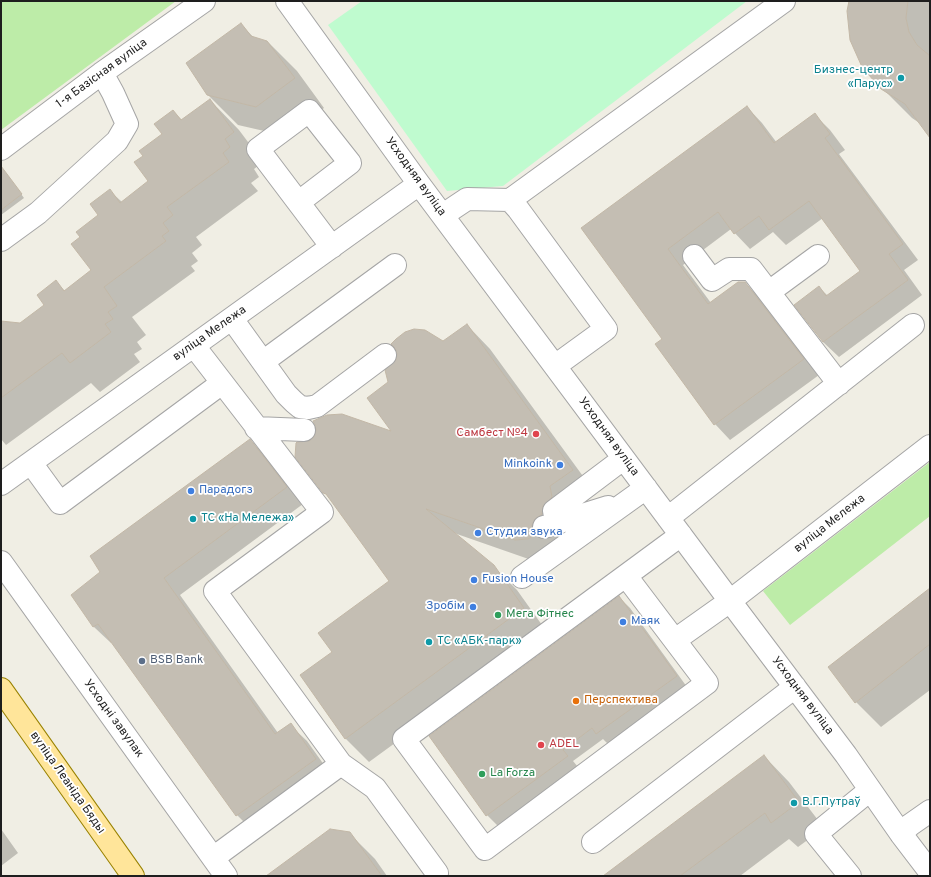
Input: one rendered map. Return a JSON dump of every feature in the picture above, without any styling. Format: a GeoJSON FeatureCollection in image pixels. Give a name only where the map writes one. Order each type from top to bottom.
{"type":"FeatureCollection","features":[{"type":"Feature","properties":{"kind":"main road","name":"вуліца Леаніда Бяды"},"geometry":{"type":"LineString","coordinates":[[1,689],[133,876]]}},
{"type":"Feature","properties":{"kind":"street","name":"1-я Базісная вуліца"},"geometry":{"type":"LineString","coordinates":[[1,149],[102,73],[204,1]]}},
{"type":"Feature","properties":{"kind":"street","name":"Усходняя вуліца"},"geometry":{"type":"LineString","coordinates":[[287,1],[419,184],[624,458],[637,495],[674,527],[846,755],[901,834],[930,872]]}},
{"type":"Feature","properties":{"kind":"street"},"geometry":{"type":"LineString","coordinates":[[443,215],[467,199],[510,200],[784,1]]}},
{"type":"Feature","properties":{"kind":"street"},"geometry":{"type":"LineString","coordinates":[[1,240],[38,213],[117,141],[127,124],[114,93],[102,73]]}},
{"type":"Feature","properties":{"kind":"street","name":"вуліца Мележа"},"geometry":{"type":"LineString","coordinates":[[1,484],[419,184]]}},
{"type":"Feature","properties":{"kind":"street"},"geometry":{"type":"LineString","coordinates":[[510,200],[606,329],[555,366]]}},
{"type":"Feature","properties":{"kind":"street"},"geometry":{"type":"LineString","coordinates":[[299,202],[332,246]]}},
{"type":"Feature","properties":{"kind":"street"},"geometry":{"type":"LineString","coordinates":[[694,256],[712,280],[729,269],[751,269],[839,384]]}},
{"type":"Feature","properties":{"kind":"street"},"geometry":{"type":"LineString","coordinates":[[769,292],[818,256]]}},
{"type":"Feature","properties":{"kind":"street"},"geometry":{"type":"LineString","coordinates":[[264,361],[395,265]]}},
{"type":"Feature","properties":{"kind":"street"},"geometry":{"type":"LineString","coordinates":[[232,319],[294,402],[300,407],[308,408],[317,406],[385,355]]}},
{"type":"Feature","properties":{"kind":"street"},"geometry":{"type":"LineString","coordinates":[[626,576],[707,683],[485,849],[404,739],[626,576],[674,527],[839,384],[913,325]]}},
{"type":"Feature","properties":{"kind":"street"},"geometry":{"type":"LineString","coordinates":[[194,346],[322,512],[215,591],[342,764],[375,788],[437,873]]}},
{"type":"Feature","properties":{"kind":"street"},"geometry":{"type":"LineString","coordinates":[[31,463],[60,503],[222,383]]}},
{"type":"Feature","properties":{"kind":"street"},"geometry":{"type":"LineString","coordinates":[[256,428],[304,430]]}},
{"type":"Feature","properties":{"kind":"street","name":"вуліца Мележа"},"geometry":{"type":"LineString","coordinates":[[675,640],[730,601],[930,446]]}},
{"type":"Feature","properties":{"kind":"street"},"geometry":{"type":"LineString","coordinates":[[624,458],[549,519],[637,495]]}},
{"type":"Feature","properties":{"kind":"street"},"geometry":{"type":"LineString","coordinates":[[522,577],[637,495]]}},
{"type":"Feature","properties":{"kind":"street","name":"Усходні завулак"},"geometry":{"type":"LineString","coordinates":[[1,562],[226,876]]}},
{"type":"Feature","properties":{"kind":"street"},"geometry":{"type":"LineString","coordinates":[[593,842],[795,688]]}},
{"type":"Feature","properties":{"kind":"street"},"geometry":{"type":"LineString","coordinates":[[213,858],[342,764]]}},
{"type":"Feature","properties":{"kind":"street"},"geometry":{"type":"LineString","coordinates":[[850,876],[816,834],[870,790]]}},
{"type":"Feature","properties":{"kind":"street"},"geometry":{"type":"LineString","coordinates":[[901,834],[930,811]]}},
{"type":"Feature","properties":{"kind":"green space"},"geometry":{"type":"Polygon","coordinates":[[[1,1],[176,1],[1,130],[1,1]]]}},
{"type":"Feature","properties":{"kind":"green space"},"geometry":{"type":"Polygon","coordinates":[[[362,1],[747,1],[503,186],[447,191],[328,25],[362,1]]]}},
{"type":"Feature","properties":{"kind":"green space"},"geometry":{"type":"Polygon","coordinates":[[[930,462],[930,516],[790,625],[763,591],[930,462]]]}},
{"type":"Feature","properties":{"kind":"building","name":"Бизнес-центр «Парус»"},"geometry":{"type":"Polygon","coordinates":[[[849,1],[908,1],[906,18],[909,32],[917,45],[930,56],[930,138],[905,104],[881,89],[862,67],[850,40],[847,11],[849,1]]]}},
{"type":"Feature","properties":{"kind":"building"},"geometry":{"type":"Polygon","coordinates":[[[241,23],[251,36],[267,41],[295,78],[256,107],[207,95],[186,63],[241,23]]]}},
{"type":"Feature","properties":{"kind":"building"},"geometry":{"type":"Polygon","coordinates":[[[210,99],[234,132],[225,139],[230,147],[223,153],[229,162],[167,207],[173,215],[163,223],[169,231],[162,236],[166,241],[104,287],[117,306],[108,312],[113,319],[105,324],[111,332],[70,363],[62,353],[1,398],[1,321],[20,323],[44,305],[37,295],[56,280],[64,291],[91,270],[71,244],[80,237],[76,232],[98,215],[90,204],[110,189],[120,203],[148,181],[134,162],[143,156],[139,151],[162,134],[154,124],[173,110],[181,120],[210,99]]]}},
{"type":"Feature","properties":{"kind":"building"},"geometry":{"type":"Polygon","coordinates":[[[747,106],[774,143],[815,113],[830,134],[825,138],[903,244],[889,254],[908,280],[823,342],[794,305],[819,286],[826,296],[860,271],[809,201],[769,230],[759,216],[734,234],[718,212],[668,249],[708,304],[738,282],[745,282],[804,359],[714,425],[655,344],[662,339],[581,228],[747,106]]]}},
{"type":"Feature","properties":{"kind":"building"},"geometry":{"type":"Polygon","coordinates":[[[1,166],[22,194],[1,210],[1,166]]]}},
{"type":"Feature","properties":{"kind":"building"},"geometry":{"type":"Polygon","coordinates":[[[467,324],[573,470],[550,486],[552,497],[543,506],[542,514],[535,519],[532,525],[532,530],[535,535],[528,539],[515,540],[426,509],[494,565],[524,608],[345,739],[300,675],[332,652],[318,633],[389,581],[326,494],[323,493],[295,457],[296,443],[309,441],[314,437],[316,430],[313,421],[327,415],[342,414],[391,431],[367,398],[388,382],[385,370],[396,360],[397,354],[395,348],[391,344],[405,332],[414,329],[425,330],[443,341],[467,324]]]}},
{"type":"Feature","properties":{"kind":"building"},"geometry":{"type":"Polygon","coordinates":[[[250,439],[287,487],[164,578],[275,734],[291,723],[316,759],[236,816],[98,624],[93,627],[71,595],[100,572],[90,556],[250,439]]]}},
{"type":"Feature","properties":{"kind":"building"},"geometry":{"type":"Polygon","coordinates":[[[930,588],[930,644],[855,703],[828,667],[930,588]]]}},
{"type":"Feature","properties":{"kind":"building"},"geometry":{"type":"Polygon","coordinates":[[[619,596],[677,676],[596,734],[592,728],[563,750],[568,756],[486,816],[429,736],[619,596]]]}},
{"type":"Feature","properties":{"kind":"building"},"geometry":{"type":"Polygon","coordinates":[[[764,755],[799,802],[771,823],[765,813],[680,876],[603,876],[764,755]]]}},
{"type":"Feature","properties":{"kind":"building"},"geometry":{"type":"Polygon","coordinates":[[[330,829],[350,832],[382,876],[266,876],[330,829]]]}},
{"type":"Feature","properties":{"kind":"place","name":"Бизнес-центр «Парус»"},"geometry":{"type":"Point","coordinates":[901,78]}},
{"type":"Feature","properties":{"kind":"place","name":"Самбест №4"},"geometry":{"type":"Point","coordinates":[536,434]}},
{"type":"Feature","properties":{"kind":"place","name":"Minkoink"},"geometry":{"type":"Point","coordinates":[560,465]}},
{"type":"Feature","properties":{"kind":"place","name":"Парадогз"},"geometry":{"type":"Point","coordinates":[191,491]}},
{"type":"Feature","properties":{"kind":"place","name":"ТС «На Мележа»"},"geometry":{"type":"Point","coordinates":[193,519]}},
{"type":"Feature","properties":{"kind":"place","name":"Студия звука"},"geometry":{"type":"Point","coordinates":[478,533]}},
{"type":"Feature","properties":{"kind":"place","name":"Fusion House"},"geometry":{"type":"Point","coordinates":[474,580]}},
{"type":"Feature","properties":{"kind":"place","name":"Зробім"},"geometry":{"type":"Point","coordinates":[473,607]}},
{"type":"Feature","properties":{"kind":"place","name":"Мега Фітнес"},"geometry":{"type":"Point","coordinates":[498,615]}},
{"type":"Feature","properties":{"kind":"place","name":"Маяк"},"geometry":{"type":"Point","coordinates":[623,622]}},
{"type":"Feature","properties":{"kind":"place","name":"ТС «АБК-парк»"},"geometry":{"type":"Point","coordinates":[429,642]}},
{"type":"Feature","properties":{"kind":"place","name":"BSB Bank"},"geometry":{"type":"Point","coordinates":[142,661]}},
{"type":"Feature","properties":{"kind":"place","name":"Перспектива"},"geometry":{"type":"Point","coordinates":[576,701]}},
{"type":"Feature","properties":{"kind":"place","name":"ADEL"},"geometry":{"type":"Point","coordinates":[541,745]}},
{"type":"Feature","properties":{"kind":"place","name":"La Forza"},"geometry":{"type":"Point","coordinates":[482,774]}},
{"type":"Feature","properties":{"kind":"place","name":"В.Г.Путраў"},"geometry":{"type":"Point","coordinates":[794,803]}}]}
